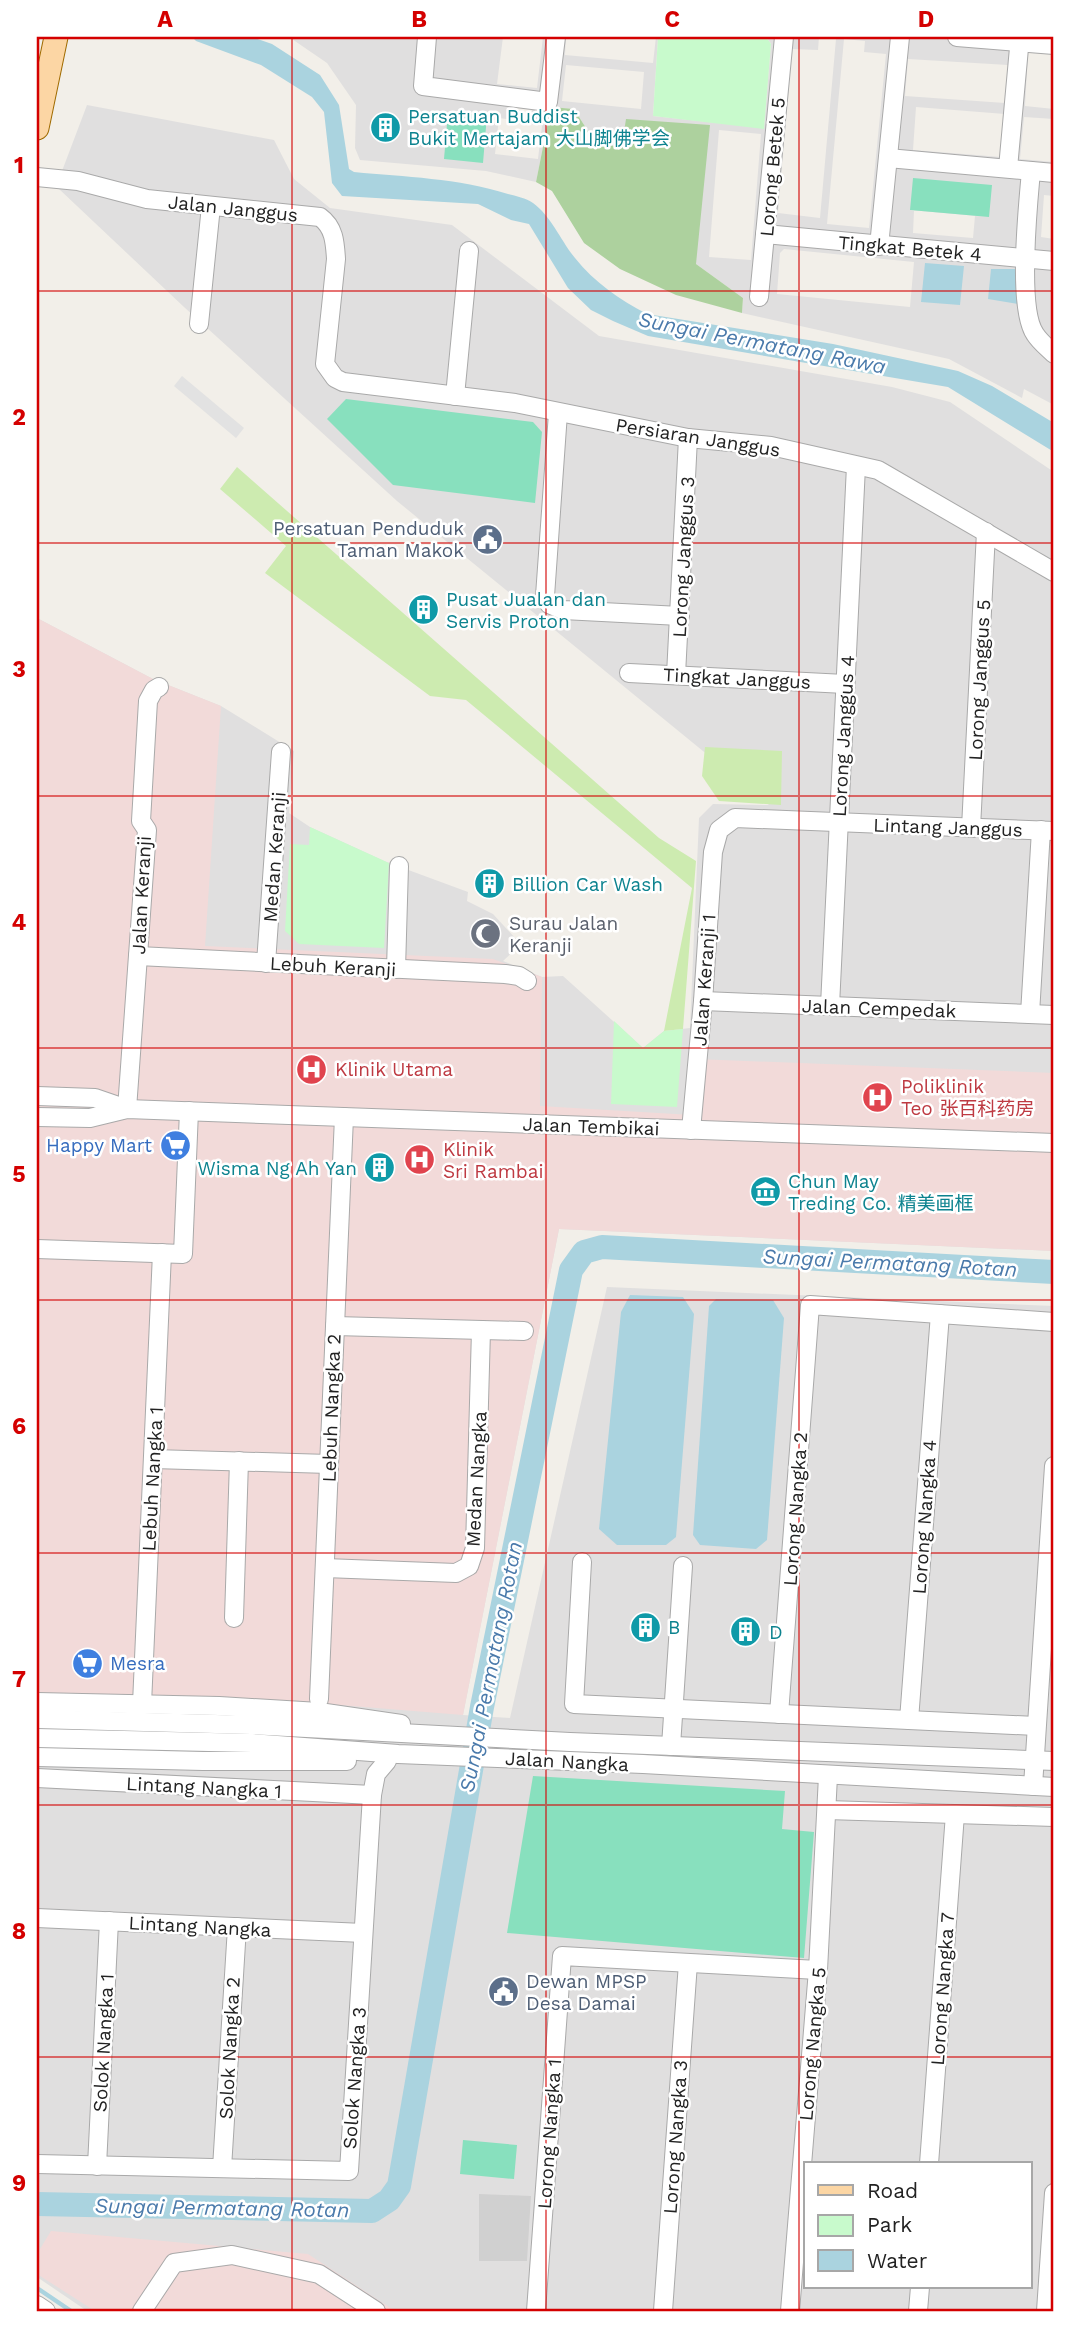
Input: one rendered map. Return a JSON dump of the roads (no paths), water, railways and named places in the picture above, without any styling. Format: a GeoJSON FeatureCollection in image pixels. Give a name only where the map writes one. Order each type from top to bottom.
{"type":"FeatureCollection","features":[{"type":"Feature","properties":{"kind":"main road"},"geometry":{"type":"LineString","coordinates":[[37,128],[56,37]]}},
{"type":"Feature","properties":{"kind":"street"},"geometry":{"type":"LineString","coordinates":[[427,37],[423,86],[548,102],[556,37]]}},
{"type":"Feature","properties":{"kind":"street","name":"Lorong Betek 5"},"geometry":{"type":"LineString","coordinates":[[760,297],[784,37]]}},
{"type":"Feature","properties":{"kind":"street"},"geometry":{"type":"LineString","coordinates":[[879,247],[900,37]]}},
{"type":"Feature","properties":{"kind":"street"},"geometry":{"type":"LineString","coordinates":[[957,37],[1019,39],[1054,45]]}},
{"type":"Feature","properties":{"kind":"street"},"geometry":{"type":"LineString","coordinates":[[1008,168],[1019,39]]}},
{"type":"Feature","properties":{"kind":"street"},"geometry":{"type":"LineString","coordinates":[[888,158],[1054,173]]}},
{"type":"Feature","properties":{"kind":"street"},"geometry":{"type":"LineString","coordinates":[[1031,171],[1025,258],[1027,315],[1035,334],[1054,354]]}},
{"type":"Feature","properties":{"kind":"street","name":"Jalan Janggus"},"geometry":{"type":"LineString","coordinates":[[37,177],[78,181],[147,199],[320,217],[328,223],[335,241],[336,259],[325,364]]}},
{"type":"Feature","properties":{"kind":"street"},"geometry":{"type":"LineString","coordinates":[[199,324],[211,206]]}},
{"type":"Feature","properties":{"kind":"street","name":"Tingkat Betek 4"},"geometry":{"type":"LineString","coordinates":[[765,234],[879,247],[1054,261]]}},
{"type":"Feature","properties":{"kind":"street"},"geometry":{"type":"LineString","coordinates":[[455,396],[469,251]]}},
{"type":"Feature","properties":{"kind":"street","name":"Persiaran Janggus"},"geometry":{"type":"LineString","coordinates":[[325,364],[335,378],[343,382],[515,403],[688,438],[771,446],[878,470],[1054,572]]}},
{"type":"Feature","properties":{"kind":"street"},"geometry":{"type":"LineString","coordinates":[[558,413],[545,596],[549,604],[563,610],[680,616]]}},
{"type":"Feature","properties":{"kind":"street","name":"Lorong Janggus 3"},"geometry":{"type":"LineString","coordinates":[[676,676],[688,438]]}},
{"type":"Feature","properties":{"kind":"street","name":"Lorong Janggus 4"},"geometry":{"type":"LineString","coordinates":[[830,1006],[856,466]]}},
{"type":"Feature","properties":{"kind":"street","name":"Lorong Janggus 5"},"geometry":{"type":"LineString","coordinates":[[971,828],[986,532]]}},
{"type":"Feature","properties":{"kind":"street","name":"Tingkat Janggus"},"geometry":{"type":"LineString","coordinates":[[629,673],[845,684]]}},
{"type":"Feature","properties":{"kind":"street","name":"Jalan Keranji"},"geometry":{"type":"LineString","coordinates":[[127,1109],[147,830],[141,821],[148,701],[159,687]]}},
{"type":"Feature","properties":{"kind":"street","name":"Medan Keranji"},"geometry":{"type":"LineString","coordinates":[[266,962],[281,752]]}},
{"type":"Feature","properties":{"kind":"street","name":"Lintang Janggus"},"geometry":{"type":"LineString","coordinates":[[719,830],[735,818],[1047,831]]}},
{"type":"Feature","properties":{"kind":"street","name":"Jalan Keranji 1"},"geometry":{"type":"LineString","coordinates":[[691,1130],[713,852],[719,830]]}},
{"type":"Feature","properties":{"kind":"street"},"geometry":{"type":"LineString","coordinates":[[1030,1014],[1047,831]]}},
{"type":"Feature","properties":{"kind":"street"},"geometry":{"type":"LineString","coordinates":[[396,969],[400,866]]}},
{"type":"Feature","properties":{"kind":"street","name":"Lebuh Keranji"},"geometry":{"type":"LineString","coordinates":[[138,956],[505,974],[519,976],[527,981]]}},
{"type":"Feature","properties":{"kind":"street","name":"Jalan Cempedak"},"geometry":{"type":"LineString","coordinates":[[703,1001],[1054,1015]]}},
{"type":"Feature","properties":{"kind":"street","name":"Jalan Tembikai"},"geometry":{"type":"LineString","coordinates":[[37,1096],[95,1098],[127,1109]]}},
{"type":"Feature","properties":{"kind":"street","name":"Jalan Tembikai"},"geometry":{"type":"LineString","coordinates":[[37,1116],[90,1118],[127,1109],[1054,1143]]}},
{"type":"Feature","properties":{"kind":"street"},"geometry":{"type":"LineString","coordinates":[[37,1249],[183,1254],[189,1111]]}},
{"type":"Feature","properties":{"kind":"street","name":"Lebuh Nangka 2"},"geometry":{"type":"LineString","coordinates":[[319,1699],[344,1117]]}},
{"type":"Feature","properties":{"kind":"street","name":"Lebuh Nangka 1"},"geometry":{"type":"LineString","coordinates":[[142,1704],[162,1253]]}},
{"type":"Feature","properties":{"kind":"street","name":"Lorong Nangka 2"},"geometry":{"type":"LineString","coordinates":[[779,1714],[810,1305],[940,1314]]}},
{"type":"Feature","properties":{"kind":"street"},"geometry":{"type":"LineString","coordinates":[[940,1314],[1054,1322]]}},
{"type":"Feature","properties":{"kind":"street","name":"Lorong Nangka 4"},"geometry":{"type":"LineString","coordinates":[[909,1720],[940,1314]]}},
{"type":"Feature","properties":{"kind":"street"},"geometry":{"type":"LineString","coordinates":[[335,1326],[524,1331]]}},
{"type":"Feature","properties":{"kind":"street","name":"Medan Nangka"},"geometry":{"type":"LineString","coordinates":[[325,1567],[456,1573],[469,1566],[475,1548],[481,1330]]}},
{"type":"Feature","properties":{"kind":"street"},"geometry":{"type":"LineString","coordinates":[[153,1459],[329,1464]]}},
{"type":"Feature","properties":{"kind":"street"},"geometry":{"type":"LineString","coordinates":[[234,1618],[239,1461]]}},
{"type":"Feature","properties":{"kind":"street"},"geometry":{"type":"LineString","coordinates":[[1033,1786],[1054,1466]]}},
{"type":"Feature","properties":{"kind":"street"},"geometry":{"type":"LineString","coordinates":[[582,1562],[574,1704],[1036,1726]]}},
{"type":"Feature","properties":{"kind":"street"},"geometry":{"type":"LineString","coordinates":[[671,1746],[683,1566]]}},
{"type":"Feature","properties":{"kind":"street"},"geometry":{"type":"LineString","coordinates":[[37,1702],[319,1712],[400,1723],[423,1735]]}},
{"type":"Feature","properties":{"kind":"street","name":"Jalan Nangka"},"geometry":{"type":"LineString","coordinates":[[37,1720],[251,1734],[392,1757],[570,1761],[1054,1787]]}},
{"type":"Feature","properties":{"kind":"street","name":"Jalan Nangka"},"geometry":{"type":"LineString","coordinates":[[37,1738],[251,1734],[423,1735],[1054,1761]]}},
{"type":"Feature","properties":{"kind":"street"},"geometry":{"type":"LineString","coordinates":[[37,1757],[203,1761],[392,1757]]}},
{"type":"Feature","properties":{"kind":"street","name":"Solok Nangka 3"},"geometry":{"type":"LineString","coordinates":[[37,2164],[349,2171],[372,1795],[376,1774],[392,1757]]}},
{"type":"Feature","properties":{"kind":"street","name":"Lorong Nangka 5"},"geometry":{"type":"LineString","coordinates":[[806,2162],[828,1776]]}},
{"type":"Feature","properties":{"kind":"street","name":"Lintang Nangka 1"},"geometry":{"type":"LineString","coordinates":[[37,1778],[372,1795]]}},
{"type":"Feature","properties":{"kind":"street"},"geometry":{"type":"LineString","coordinates":[[827,1810],[1054,1818]]}},
{"type":"Feature","properties":{"kind":"street","name":"Lorong Nangka 7"},"geometry":{"type":"LineString","coordinates":[[929,2162],[955,1814]]}},
{"type":"Feature","properties":{"kind":"street","name":"Lintang Nangka"},"geometry":{"type":"LineString","coordinates":[[37,1918],[363,1933]]}},
{"type":"Feature","properties":{"kind":"street","name":"Solok Nangka 1"},"geometry":{"type":"LineString","coordinates":[[97,2165],[109,1921]]}},
{"type":"Feature","properties":{"kind":"street","name":"Solok Nangka 2"},"geometry":{"type":"LineString","coordinates":[[222,2168],[237,1927]]}},
{"type":"Feature","properties":{"kind":"street","name":"Lorong Nangka 1"},"geometry":{"type":"LineString","coordinates":[[536,2311],[562,1956],[688,1963]]}},
{"type":"Feature","properties":{"kind":"street"},"geometry":{"type":"LineString","coordinates":[[688,1963],[818,1969]]}},
{"type":"Feature","properties":{"kind":"street","name":"Lorong Nangka 3"},"geometry":{"type":"LineString","coordinates":[[663,2311],[688,1963]]}},
{"type":"Feature","properties":{"kind":"street","name":"Lorong Nangka 5"},"geometry":{"type":"LineString","coordinates":[[790,2311],[804,2190]]}},
{"type":"Feature","properties":{"kind":"street"},"geometry":{"type":"LineString","coordinates":[[1046,2311],[1054,2193]]}},
{"type":"Feature","properties":{"kind":"street"},"geometry":{"type":"LineString","coordinates":[[142,2311],[173,2263],[232,2255],[319,2274],[376,2311]]}},
{"type":"Feature","properties":{"kind":"street"},"geometry":{"type":"LineString","coordinates":[[919,2311],[920,2288]]}},
{"type":"Feature","properties":{"kind":"street"},"geometry":{"type":"LineString","coordinates":[[37,2305],[46,2311]]}},
{"type":"Feature","properties":{"kind":"water","name":"Sungai Permatang Rawa"},"geometry":{"type":"Polygon","coordinates":[[[192,37],[252,37],[272,44],[320,75],[339,105],[349,169],[354,172],[470,185],[527,200],[545,215],[590,275],[647,314],[833,344],[958,371],[992,386],[1054,423],[1054,452],[948,387],[648,336],[613,321],[591,310],[568,288],[529,224],[511,220],[478,204],[342,196],[332,183],[324,112],[312,97],[261,65],[196,41],[192,37]]]}},
{"type":"Feature","properties":{"kind":"water"},"geometry":{"type":"Polygon","coordinates":[[[925,263],[964,266],[960,305],[921,302],[925,263]]]}},
{"type":"Feature","properties":{"kind":"water"},"geometry":{"type":"Polygon","coordinates":[[[991,269],[1016,269],[1026,278],[1024,305],[988,299],[991,269]]]}},
{"type":"Feature","properties":{"kind":"water"},"geometry":{"type":"Polygon","coordinates":[[[630,1295],[683,1297],[694,1314],[676,1537],[666,1545],[617,1545],[599,1529],[621,1312],[630,1295]]]}},
{"type":"Feature","properties":{"kind":"water"},"geometry":{"type":"Polygon","coordinates":[[[716,1299],[773,1300],[784,1318],[767,1540],[756,1549],[700,1545],[693,1535],[709,1306],[716,1299]]]}},
{"type":"Feature","properties":{"kind":"waterway","name":"Sungai Permatang Rotan"},"geometry":{"type":"LineString","coordinates":[[37,2204],[372,2211],[389,2200],[399,2186],[482,1707],[571,1270],[584,1252],[602,1247],[1054,1272]]}},
{"type":"Feature","properties":{"kind":"waterway"},"geometry":{"type":"LineString","coordinates":[[37,2288],[71,2311]]}},
{"type":"Feature","properties":{"kind":"place","name":"Persatuan Buddist Bukit Mertajam 大山脚佛学会"},"geometry":{"type":"Point","coordinates":[385,127]}},
{"type":"Feature","properties":{"kind":"place","name":"Persatuan Penduduk Taman Makok"},"geometry":{"type":"Point","coordinates":[487,539]}},
{"type":"Feature","properties":{"kind":"place","name":"Pusat Jualan dan Servis Proton"},"geometry":{"type":"Point","coordinates":[423,610]}},
{"type":"Feature","properties":{"kind":"place","name":"Billion Car Wash"},"geometry":{"type":"Point","coordinates":[489,884]}},
{"type":"Feature","properties":{"kind":"place","name":"Surau Jalan Keranji"},"geometry":{"type":"Point","coordinates":[486,934]}},
{"type":"Feature","properties":{"kind":"place","name":"Klinik Utama"},"geometry":{"type":"Point","coordinates":[312,1069]}},
{"type":"Feature","properties":{"kind":"place","name":"Poliklinik Teo 张百科药房"},"geometry":{"type":"Point","coordinates":[878,1097]}},
{"type":"Feature","properties":{"kind":"place","name":"Happy Mart"},"geometry":{"type":"Point","coordinates":[175,1145]}},
{"type":"Feature","properties":{"kind":"place","name":"Klinik Sri Rambai"},"geometry":{"type":"Point","coordinates":[420,1160]}},
{"type":"Feature","properties":{"kind":"place","name":"Wisma Ng Ah Yan"},"geometry":{"type":"Point","coordinates":[380,1168]}},
{"type":"Feature","properties":{"kind":"place","name":"Chun May Treding Co. 精美画框"},"geometry":{"type":"Point","coordinates":[765,1192]}},
{"type":"Feature","properties":{"kind":"place","name":"B"},"geometry":{"type":"Point","coordinates":[645,1627]}},
{"type":"Feature","properties":{"kind":"place","name":"D"},"geometry":{"type":"Point","coordinates":[746,1632]}},
{"type":"Feature","properties":{"kind":"place","name":"Mesra"},"geometry":{"type":"Point","coordinates":[87,1663]}},
{"type":"Feature","properties":{"kind":"place","name":"Dewan MPSP Desa Damai"},"geometry":{"type":"Point","coordinates":[503,1992]}}]}
